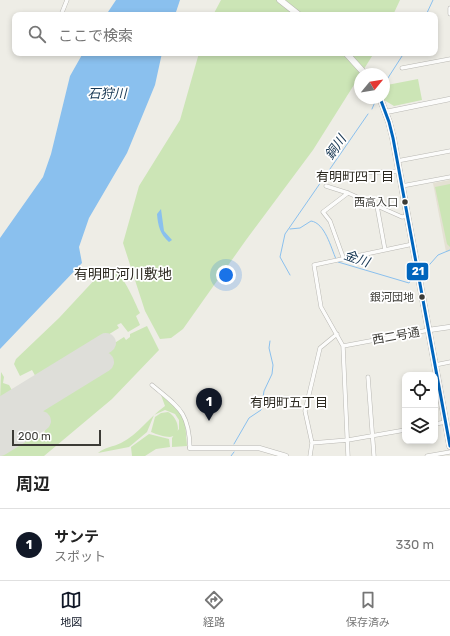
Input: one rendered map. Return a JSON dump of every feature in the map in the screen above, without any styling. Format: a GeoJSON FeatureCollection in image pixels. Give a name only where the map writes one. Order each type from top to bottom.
{"type":"FeatureCollection","features":[{"type":"Feature","properties":{"kind":"highway"},"geometry":{"type":"LineString","coordinates":[[280,0],[295,12]]}},
{"type":"Feature","properties":{"kind":"highway"},"geometry":{"type":"LineString","coordinates":[[349,56],[360,68]]}},
{"type":"Feature","properties":{"kind":"highway"},"geometry":{"type":"LineString","coordinates":[[383,104],[386,112],[400,171],[435,365],[447,420],[450,446]]}},
{"type":"Feature","properties":{"kind":"street"},"geometry":{"type":"LineString","coordinates":[[62,12],[67,0]]}},
{"type":"Feature","properties":{"kind":"street"},"geometry":{"type":"LineString","coordinates":[[450,8],[450,14]]}},
{"type":"Feature","properties":{"kind":"street"},"geometry":{"type":"LineString","coordinates":[[402,68],[450,59]]}},
{"type":"Feature","properties":{"kind":"street"},"geometry":{"type":"LineString","coordinates":[[386,112],[450,99]]}},
{"type":"Feature","properties":{"kind":"street"},"geometry":{"type":"LineString","coordinates":[[397,161],[450,151]]}},
{"type":"Feature","properties":{"kind":"street"},"geometry":{"type":"LineString","coordinates":[[341,174],[400,171]]}},
{"type":"Feature","properties":{"kind":"street"},"geometry":{"type":"LineString","coordinates":[[402,186],[450,177]]}},
{"type":"Feature","properties":{"kind":"street"},"geometry":{"type":"LineString","coordinates":[[326,186],[348,193],[402,217],[408,216]]}},
{"type":"Feature","properties":{"kind":"street"},"geometry":{"type":"LineString","coordinates":[[343,257],[330,221],[323,212],[348,193]]}},
{"type":"Feature","properties":{"kind":"street"},"geometry":{"type":"LineString","coordinates":[[377,206],[385,250]]}},
{"type":"Feature","properties":{"kind":"street"},"geometry":{"type":"LineString","coordinates":[[348,456],[343,346],[322,307],[314,266],[318,262],[413,244]]}},
{"type":"Feature","properties":{"kind":"street","name":"西二号通"},"geometry":{"type":"LineString","coordinates":[[343,346],[450,326]]}},
{"type":"Feature","properties":{"kind":"street"},"geometry":{"type":"LineString","coordinates":[[310,456],[312,443],[305,411],[318,354],[322,345],[337,334]]}},
{"type":"Feature","properties":{"kind":"street"},"geometry":{"type":"LineString","coordinates":[[435,365],[450,362]]}},
{"type":"Feature","properties":{"kind":"street"},"geometry":{"type":"LineString","coordinates":[[368,377],[374,456]]}},
{"type":"Feature","properties":{"kind":"street"},"geometry":{"type":"LineString","coordinates":[[152,385],[184,413],[187,421],[190,448],[259,448],[286,456]]}},
{"type":"Feature","properties":{"kind":"street"},"geometry":{"type":"LineString","coordinates":[[312,443],[372,437],[402,431]]}},
{"type":"Feature","properties":{"kind":"street"},"geometry":{"type":"LineString","coordinates":[[268,456],[270,451]]}},
{"type":"Feature","properties":{"kind":"street"},"geometry":{"type":"LineString","coordinates":[[427,456],[450,452]]}},
{"type":"Feature","properties":{"kind":"shaded area"},"geometry":{"type":"Polygon","coordinates":[[[450,180],[450,251],[446,252],[433,183],[450,180]]]}},
{"type":"Feature","properties":{"kind":"green space"},"geometry":{"type":"Polygon","coordinates":[[[221,0],[400,0],[394,12],[215,12],[221,0]]]}},
{"type":"Feature","properties":{"kind":"green space"},"geometry":{"type":"Polygon","coordinates":[[[198,56],[372,56],[365,68],[354,68],[354,85],[313,150],[246,240],[183,329],[171,338],[160,339],[145,311],[123,243],[139,186],[180,120],[198,56]]]}},
{"type":"Feature","properties":{"kind":"green space"},"geometry":{"type":"Polygon","coordinates":[[[418,79],[422,100],[394,106],[390,104],[390,84],[418,79]]]}},
{"type":"Feature","properties":{"kind":"green space"},"geometry":{"type":"Polygon","coordinates":[[[450,184],[450,247],[447,244],[435,187],[450,184]]]}},
{"type":"Feature","properties":{"kind":"green space"},"geometry":{"type":"Polygon","coordinates":[[[107,269],[118,274],[127,286],[140,313],[136,316],[140,325],[128,332],[121,323],[117,325],[119,328],[37,379],[32,370],[20,376],[14,364],[16,359],[59,318],[99,275],[107,269]]]}},
{"type":"Feature","properties":{"kind":"green space"},"geometry":{"type":"Polygon","coordinates":[[[147,326],[159,350],[112,399],[44,456],[0,456],[0,452],[17,442],[38,439],[45,430],[38,418],[0,441],[0,413],[13,408],[124,337],[126,340],[130,337],[130,334],[147,326]]]}},
{"type":"Feature","properties":{"kind":"green space"},"geometry":{"type":"Polygon","coordinates":[[[107,337],[112,338],[111,343],[41,386],[37,380],[107,337]]]}},
{"type":"Feature","properties":{"kind":"green space"},"geometry":{"type":"Polygon","coordinates":[[[1,372],[4,377],[3,383],[9,385],[13,392],[0,401],[1,372]]]}},
{"type":"Feature","properties":{"kind":"green space"},"geometry":{"type":"Polygon","coordinates":[[[161,395],[180,411],[185,421],[187,446],[172,447],[172,438],[179,429],[179,420],[175,414],[165,410],[154,415],[165,406],[161,395]]]}},
{"type":"Feature","properties":{"kind":"green space"},"geometry":{"type":"Polygon","coordinates":[[[15,396],[17,399],[0,412],[0,403],[15,396]]]}},
{"type":"Feature","properties":{"kind":"green space"},"geometry":{"type":"Polygon","coordinates":[[[168,412],[174,417],[178,425],[177,433],[170,437],[151,432],[155,417],[161,413],[168,412]]]}},
{"type":"Feature","properties":{"kind":"green space"},"geometry":{"type":"Polygon","coordinates":[[[154,415],[147,432],[129,447],[98,453],[103,449],[127,439],[139,430],[154,415]]]}},
{"type":"Feature","properties":{"kind":"green space"},"geometry":{"type":"Polygon","coordinates":[[[149,434],[169,439],[170,447],[156,449],[145,456],[132,456],[131,447],[149,434]]]}},
{"type":"Feature","properties":{"kind":"water"},"geometry":{"type":"Polygon","coordinates":[[[116,0],[180,0],[176,12],[108,12],[116,0]]]}},
{"type":"Feature","properties":{"kind":"water","name":"石狩川"},"geometry":{"type":"Polygon","coordinates":[[[81,56],[161,56],[155,85],[127,153],[89,218],[79,247],[82,263],[0,349],[0,238],[43,177],[51,154],[70,76],[81,56]]]}},
{"type":"Feature","properties":{"kind":"water"},"geometry":{"type":"Polygon","coordinates":[[[161,209],[164,231],[172,240],[169,242],[163,236],[159,226],[157,214],[161,209]]]}},
{"type":"Feature","properties":{"kind":"waterway","name":"銅川"},"geometry":{"type":"LineString","coordinates":[[427,12],[433,0]]}},
{"type":"Feature","properties":{"kind":"waterway","name":"銅川"},"geometry":{"type":"LineString","coordinates":[[390,75],[402,56]]}},
{"type":"Feature","properties":{"kind":"waterway","name":"銅川"},"geometry":{"type":"LineString","coordinates":[[372,109],[374,104]]}},
{"type":"Feature","properties":{"kind":"waterway","name":"銅川"},"geometry":{"type":"LineString","coordinates":[[290,275],[280,257],[285,234],[368,114]]}},
{"type":"Feature","properties":{"kind":"waterway","name":"金川"},"geometry":{"type":"LineString","coordinates":[[290,229],[300,228],[311,221],[316,223],[324,231],[336,259]]}},
{"type":"Feature","properties":{"kind":"waterway","name":"金川"},"geometry":{"type":"LineString","coordinates":[[423,272],[438,255],[450,250]]}},
{"type":"Feature","properties":{"kind":"waterway","name":"金川"},"geometry":{"type":"LineString","coordinates":[[338,262],[409,283],[414,275]]}},
{"type":"Feature","properties":{"kind":"waterway"},"geometry":{"type":"LineString","coordinates":[[234,444],[249,418],[261,410],[264,391],[272,374],[273,365],[269,348],[270,341]]}},
{"type":"Feature","properties":{"kind":"waterway"},"geometry":{"type":"LineString","coordinates":[[231,456],[234,452]]}},
{"type":"Feature","properties":{"kind":"runway"},"geometry":{"type":"LineString","coordinates":[[0,408],[106,343]]}},
{"type":"Feature","properties":{"kind":"runway"},"geometry":{"type":"LineString","coordinates":[[0,426],[104,362]]}},
{"type":"Feature","properties":{"kind":"runway"},"geometry":{"type":"LineString","coordinates":[[0,446],[41,421]]}},
{"type":"Feature","properties":{"kind":"transit line","name":"21"},"geometry":{"type":"LineString","coordinates":[[382,104],[393,138],[450,446]]}},
{"type":"Feature","properties":{"kind":"place","name":"西高入口"},"geometry":{"type":"Point","coordinates":[405,202]}},
{"type":"Feature","properties":{"kind":"place","name":"銀河団地"},"geometry":{"type":"Point","coordinates":[422,297]}},
{"type":"Feature","properties":{"kind":"place","name":"サンテ"},"geometry":{"type":"Point","coordinates":[209,421]}},
{"type":"Feature","properties":{"kind":"district","name":"有明町四丁目"},"geometry":{"type":"Point","coordinates":[355,176]}},
{"type":"Feature","properties":{"kind":"district","name":"有明町河川敷地"},"geometry":{"type":"Point","coordinates":[123,274]}},
{"type":"Feature","properties":{"kind":"district","name":"有明町五丁目"},"geometry":{"type":"Point","coordinates":[289,402]}}]}
